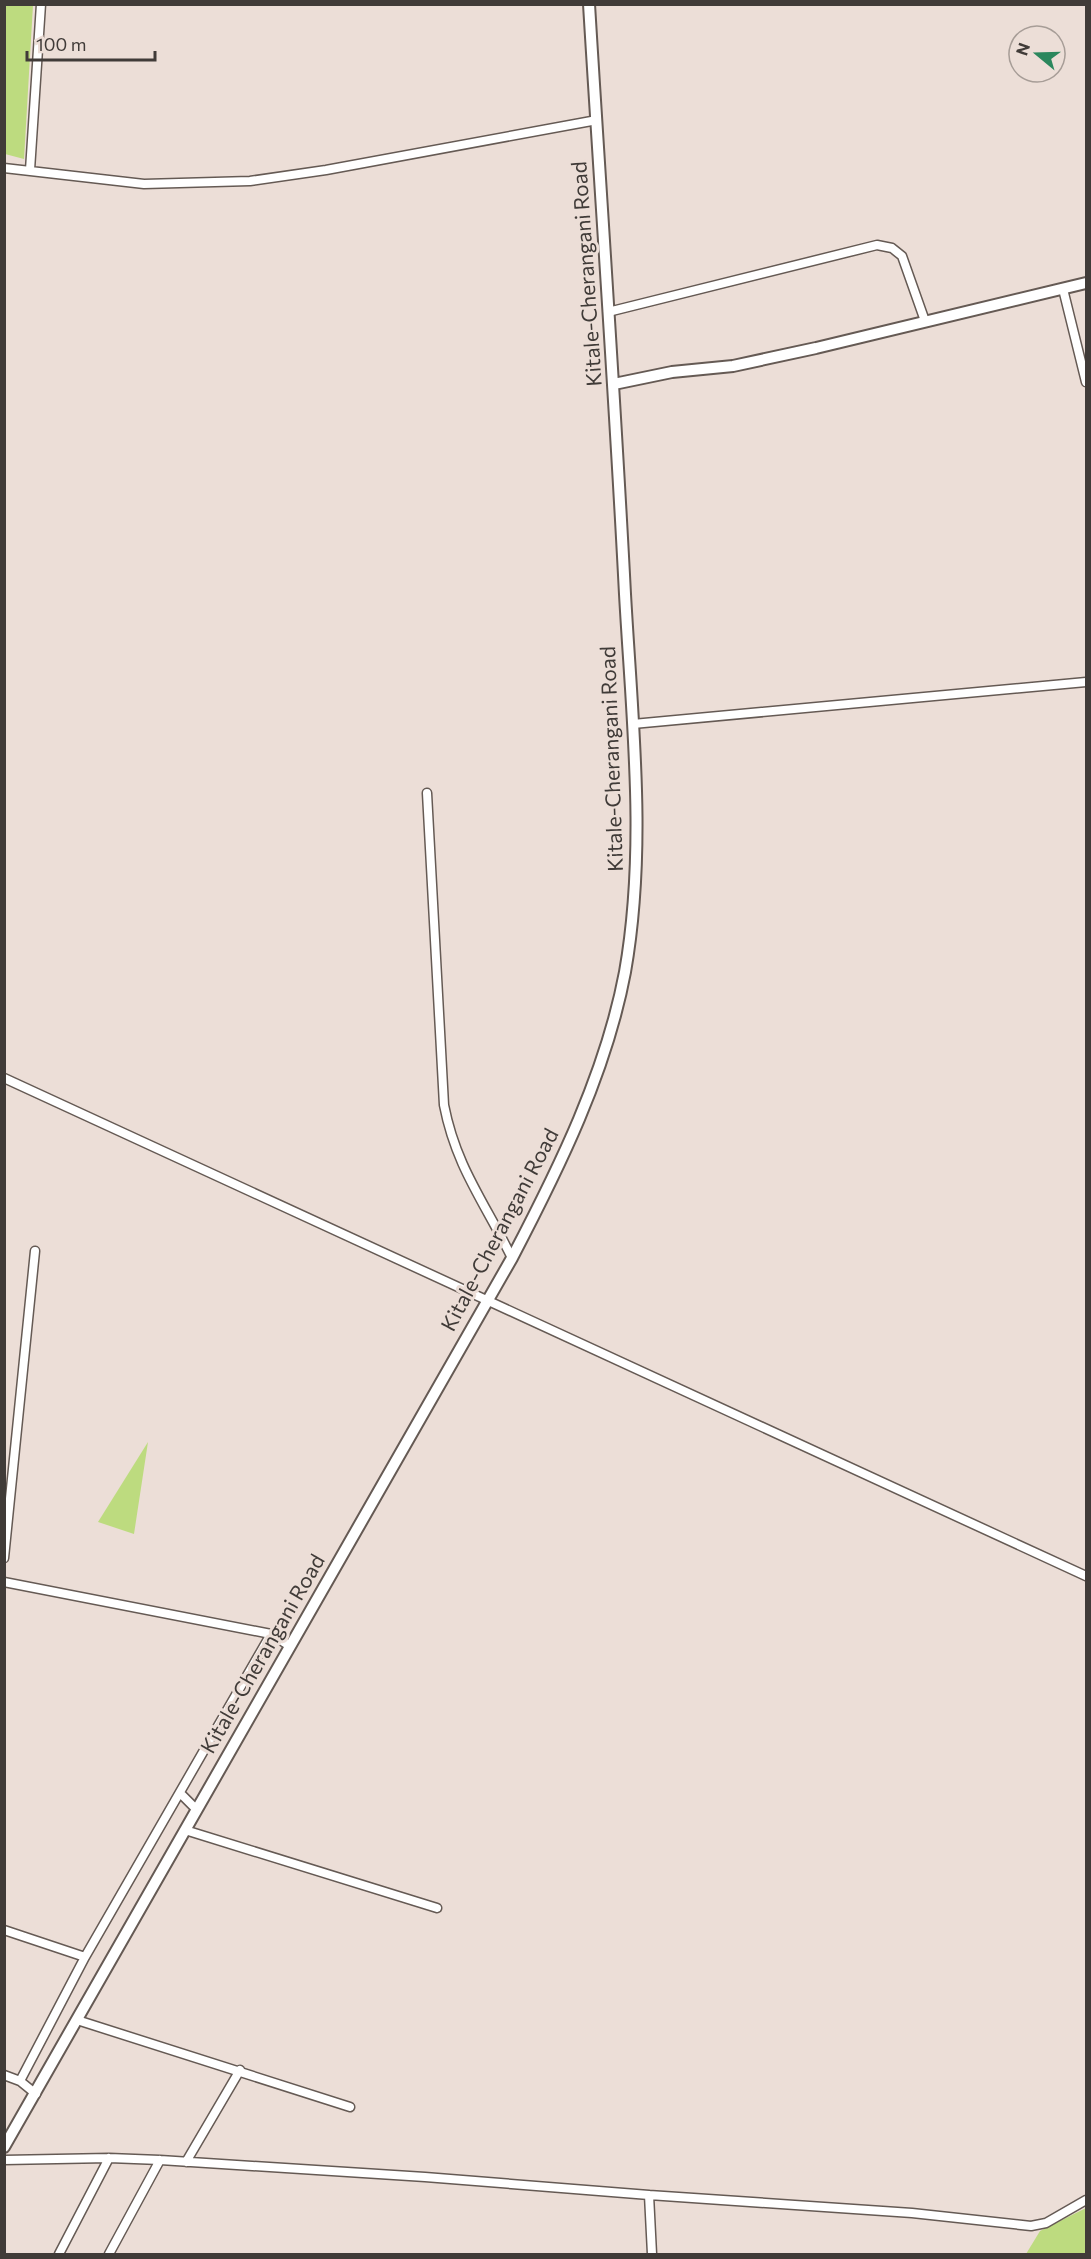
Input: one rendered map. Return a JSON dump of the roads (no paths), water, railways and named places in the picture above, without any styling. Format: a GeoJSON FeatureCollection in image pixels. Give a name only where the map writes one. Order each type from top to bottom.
{"type":"FeatureCollection","features":[{"type":"Feature","properties":{"kind":"main road","name":"Kitale-Cherangani Road"},"geometry":{"type":"LineString","coordinates":[[4,2147],[547,1192],[598,1068],[624,976],[638,862],[633,724],[614,384],[589,4]]}},
{"type":"Feature","properties":{"kind":"main road"},"geometry":{"type":"LineString","coordinates":[[614,384],[672,372],[764,359],[1086,283]]}},
{"type":"Feature","properties":{"kind":"street"},"geometry":{"type":"LineString","coordinates":[[30,170],[41,4]]}},
{"type":"Feature","properties":{"kind":"street"},"geometry":{"type":"LineString","coordinates":[[4,168],[144,184],[250,181],[326,170],[597,120]]}},
{"type":"Feature","properties":{"kind":"street"},"geometry":{"type":"LineString","coordinates":[[608,312],[877,245],[891,248],[902,256],[925,321]]}},
{"type":"Feature","properties":{"kind":"street"},"geometry":{"type":"LineString","coordinates":[[1063,289],[1086,382]]}},
{"type":"Feature","properties":{"kind":"street"},"geometry":{"type":"LineString","coordinates":[[633,724],[1086,682]]}},
{"type":"Feature","properties":{"kind":"street"},"geometry":{"type":"LineString","coordinates":[[427,793],[441,1073],[446,1114],[463,1170],[512,1257]]}},
{"type":"Feature","properties":{"kind":"street"},"geometry":{"type":"LineString","coordinates":[[4,1078],[1086,1576]]}},
{"type":"Feature","properties":{"kind":"street"},"geometry":{"type":"LineString","coordinates":[[4,1558],[35,1251]]}},
{"type":"Feature","properties":{"kind":"street"},"geometry":{"type":"LineString","coordinates":[[4,1582],[271,1634],[290,1646]]}},
{"type":"Feature","properties":{"kind":"street"},"geometry":{"type":"LineString","coordinates":[[20,2080],[85,1957],[271,1634]]}},
{"type":"Feature","properties":{"kind":"street"},"geometry":{"type":"LineString","coordinates":[[180,1793],[197,1810]]}},
{"type":"Feature","properties":{"kind":"street"},"geometry":{"type":"LineString","coordinates":[[185,1830],[437,1908]]}},
{"type":"Feature","properties":{"kind":"street"},"geometry":{"type":"LineString","coordinates":[[4,1930],[85,1957]]}},
{"type":"Feature","properties":{"kind":"street"},"geometry":{"type":"LineString","coordinates":[[77,2020],[240,2070],[350,2107]]}},
{"type":"Feature","properties":{"kind":"street"},"geometry":{"type":"LineString","coordinates":[[186,2162],[240,2070]]}},
{"type":"Feature","properties":{"kind":"street"},"geometry":{"type":"LineString","coordinates":[[4,2075],[20,2080],[36,2094]]}},
{"type":"Feature","properties":{"kind":"street"},"geometry":{"type":"LineString","coordinates":[[59,2254],[109,2158]]}},
{"type":"Feature","properties":{"kind":"street"},"geometry":{"type":"LineString","coordinates":[[4,2160],[109,2158],[159,2160],[425,2177],[649,2195],[912,2212],[1031,2226],[1046,2223],[1086,2200]]}},
{"type":"Feature","properties":{"kind":"street"},"geometry":{"type":"LineString","coordinates":[[109,2254],[159,2160]]}},
{"type":"Feature","properties":{"kind":"street"},"geometry":{"type":"LineString","coordinates":[[649,2195],[652,2254]]}}]}
